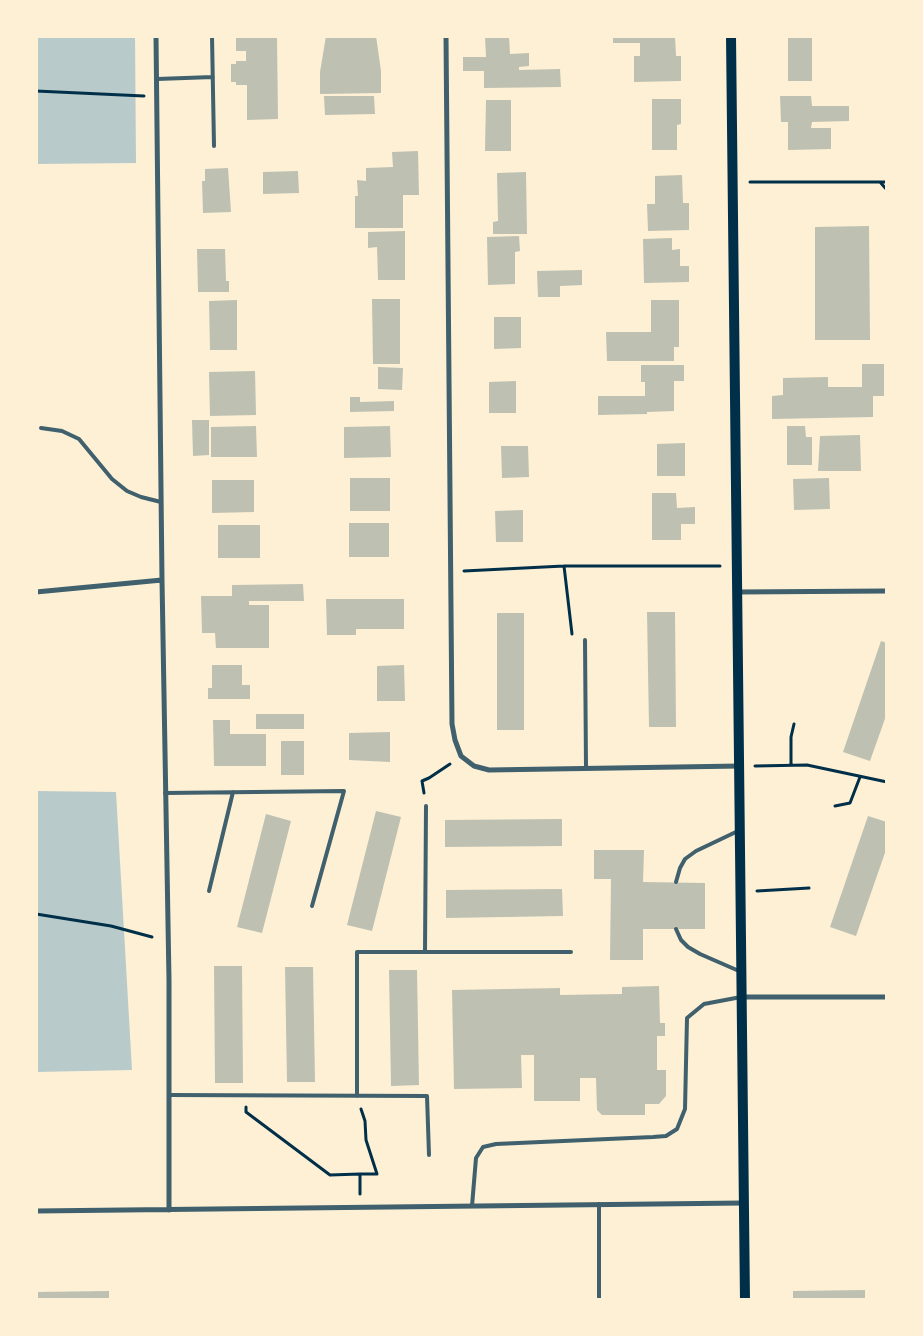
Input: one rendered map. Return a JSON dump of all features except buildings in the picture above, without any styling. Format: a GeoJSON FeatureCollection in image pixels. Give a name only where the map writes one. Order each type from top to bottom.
{"type":"FeatureCollection","features":[{"type":"Feature","properties":{"kind":"main road"},"geometry":{"type":"LineString","coordinates":[[731,36],[745,1300]]}},
{"type":"Feature","properties":{"kind":"street"},"geometry":{"type":"LineString","coordinates":[[156,36],[169,1210]]}},
{"type":"Feature","properties":{"kind":"street"},"geometry":{"type":"LineString","coordinates":[[446,36],[452,724],[461,756],[474,766],[489,770],[740,766]]}},
{"type":"Feature","properties":{"kind":"street"},"geometry":{"type":"LineString","coordinates":[[36,592],[162,580]]}},
{"type":"Feature","properties":{"kind":"street"},"geometry":{"type":"LineString","coordinates":[[736,592],[887,591]]}},
{"type":"Feature","properties":{"kind":"street"},"geometry":{"type":"LineString","coordinates":[[741,997],[887,997]]}},
{"type":"Feature","properties":{"kind":"street"},"geometry":{"type":"LineString","coordinates":[[36,1211],[743,1203]]}},
{"type":"Feature","properties":{"kind":"lane"},"geometry":{"type":"LineString","coordinates":[[212,36],[214,146]]}},
{"type":"Feature","properties":{"kind":"lane"},"geometry":{"type":"LineString","coordinates":[[157,79],[213,77]]}},
{"type":"Feature","properties":{"kind":"lane"},"geometry":{"type":"LineString","coordinates":[[42,428],[62,431],[79,439],[112,478],[127,491],[161,502]]}},
{"type":"Feature","properties":{"kind":"lane"},"geometry":{"type":"LineString","coordinates":[[585,640],[586,767]]}},
{"type":"Feature","properties":{"kind":"lane"},"geometry":{"type":"LineString","coordinates":[[165,793],[344,791],[312,906]]}},
{"type":"Feature","properties":{"kind":"lane"},"geometry":{"type":"LineString","coordinates":[[209,891],[233,792]]}},
{"type":"Feature","properties":{"kind":"lane"},"geometry":{"type":"LineString","coordinates":[[426,806],[426,952]]}},
{"type":"Feature","properties":{"kind":"lane"},"geometry":{"type":"LineString","coordinates":[[676,882],[685,859],[696,851],[740,830]]}},
{"type":"Feature","properties":{"kind":"lane"},"geometry":{"type":"LineString","coordinates":[[676,929],[681,940],[688,947],[741,972]]}},
{"type":"Feature","properties":{"kind":"lane"},"geometry":{"type":"LineString","coordinates":[[357,1096],[357,952],[571,952]]}},
{"type":"Feature","properties":{"kind":"lane"},"geometry":{"type":"LineString","coordinates":[[472,1206],[476,1158],[483,1147],[496,1144],[666,1136],[677,1128],[685,1108],[687,1018],[704,1004],[741,997]]}},
{"type":"Feature","properties":{"kind":"lane"},"geometry":{"type":"LineString","coordinates":[[169,1095],[427,1096],[429,1155]]}},
{"type":"Feature","properties":{"kind":"lane"},"geometry":{"type":"LineString","coordinates":[[599,1204],[599,1300]]}},
{"type":"Feature","properties":{"kind":"path"},"geometry":{"type":"LineString","coordinates":[[36,91],[135,97],[157,96]]}},
{"type":"Feature","properties":{"kind":"path"},"geometry":{"type":"LineString","coordinates":[[732,182],[887,182]]}},
{"type":"Feature","properties":{"kind":"path"},"geometry":{"type":"LineString","coordinates":[[880,182],[887,190]]}},
{"type":"Feature","properties":{"kind":"path"},"geometry":{"type":"LineString","coordinates":[[451,571],[564,566],[736,566]]}},
{"type":"Feature","properties":{"kind":"path"},"geometry":{"type":"LineString","coordinates":[[564,566],[572,640],[585,640]]}},
{"type":"Feature","properties":{"kind":"path"},"geometry":{"type":"LineString","coordinates":[[791,765],[791,737],[794,724]]}},
{"type":"Feature","properties":{"kind":"path"},"geometry":{"type":"LineString","coordinates":[[426,806],[422,781],[430,778],[461,756]]}},
{"type":"Feature","properties":{"kind":"path"},"geometry":{"type":"LineString","coordinates":[[775,765],[807,765],[886,781]]}},
{"type":"Feature","properties":{"kind":"path"},"geometry":{"type":"LineString","coordinates":[[835,806],[850,803],[860,777]]}},
{"type":"Feature","properties":{"kind":"path"},"geometry":{"type":"LineString","coordinates":[[740,891],[809,888]]}},
{"type":"Feature","properties":{"kind":"path"},"geometry":{"type":"LineString","coordinates":[[36,914],[111,926],[152,937]]}},
{"type":"Feature","properties":{"kind":"path"},"geometry":{"type":"LineString","coordinates":[[246,1095],[246,1112],[330,1175],[377,1174],[366,1140],[365,1121],[357,1096]]}},
{"type":"Feature","properties":{"kind":"path"},"geometry":{"type":"LineString","coordinates":[[360,1174],[360,1208]]}},
{"type":"Feature","properties":{"kind":"shaded area"},"geometry":{"type":"Polygon","coordinates":[[[36,36],[135,36],[136,163],[36,164],[36,36]]]}},
{"type":"Feature","properties":{"kind":"shaded area"},"geometry":{"type":"Polygon","coordinates":[[[36,791],[116,792],[132,1070],[36,1072],[36,791]]]}}]}
